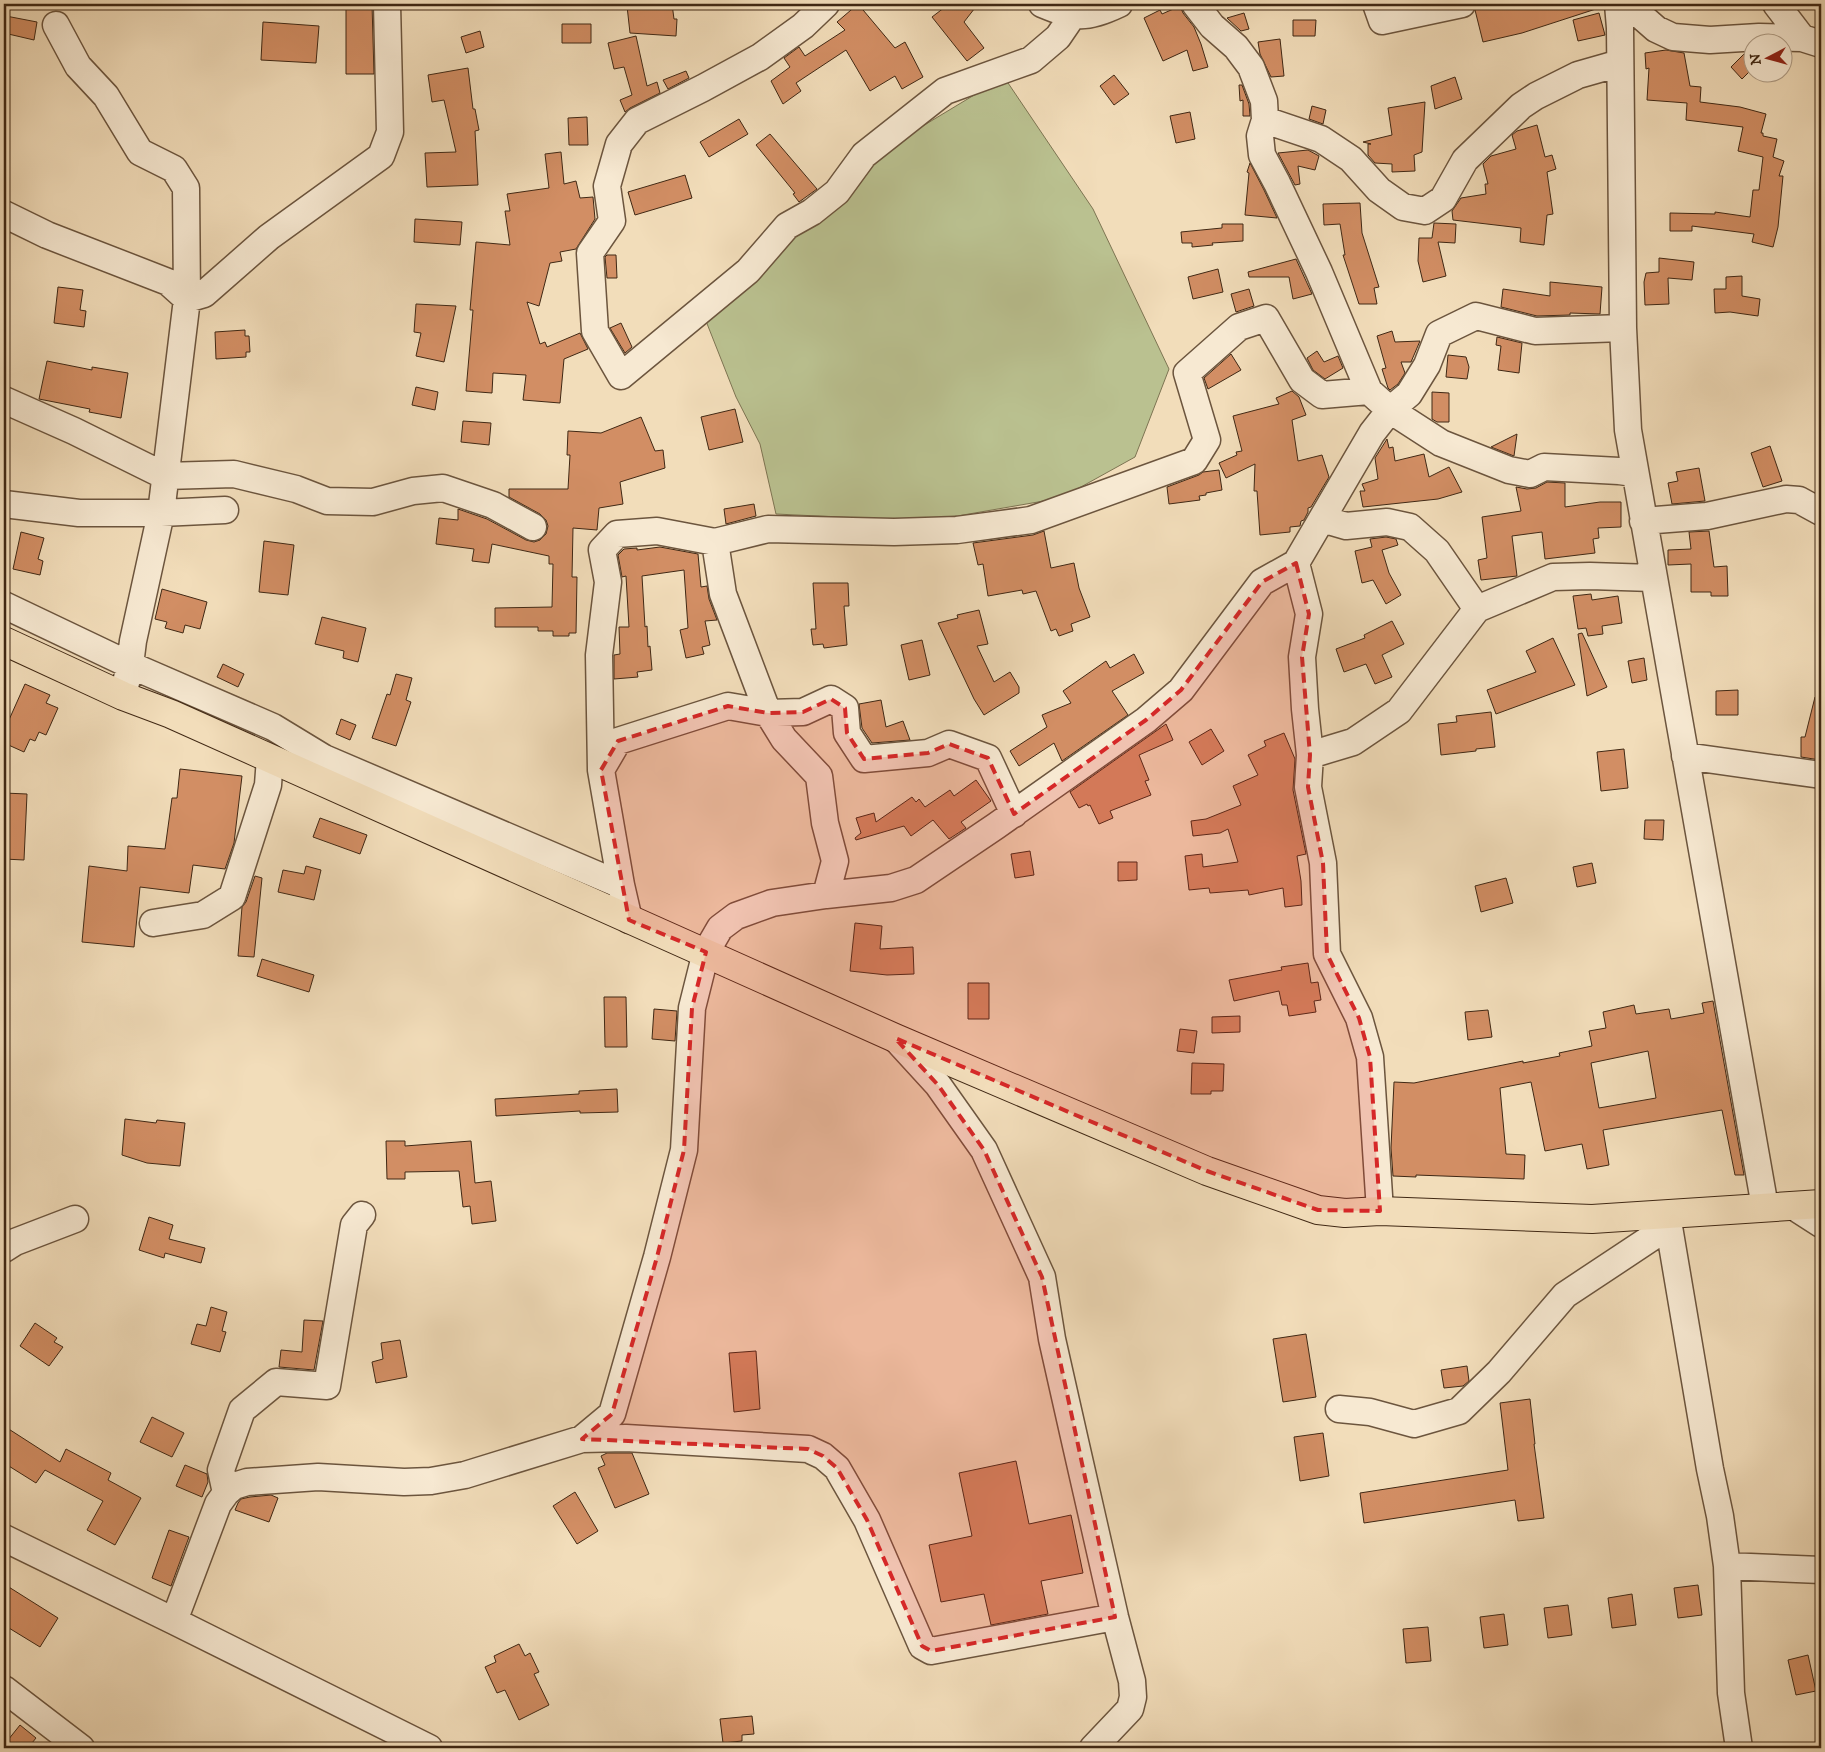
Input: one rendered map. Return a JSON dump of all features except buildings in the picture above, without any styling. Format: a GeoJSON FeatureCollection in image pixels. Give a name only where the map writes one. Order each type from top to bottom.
{"type":"FeatureCollection","features":[{"type":"Feature","properties":{"kind":"main road"},"geometry":{"type":"LineString","coordinates":[[4,641],[123,696],[171,714],[895,1038],[1207,1171],[1318,1210],[1345,1214],[1380,1211],[1668,1221],[1765,1207],[1821,1204]]}},
{"type":"Feature","properties":{"kind":"street"},"geometry":{"type":"LineString","coordinates":[[187,299],[204,294],[269,237],[381,156],[390,132],[387,4]]}},
{"type":"Feature","properties":{"kind":"street"},"geometry":{"type":"LineString","coordinates":[[826,4],[803,26],[760,56],[704,88],[637,121],[619,144],[607,186],[612,221],[590,253],[595,331],[621,376],[748,271],[787,226],[812,212],[837,192],[864,155],[945,91],[1031,60],[1058,37],[1073,15]]}},
{"type":"Feature","properties":{"kind":"street"},"geometry":{"type":"LineString","coordinates":[[1042,4],[1073,15],[1085,16],[1096,14],[1119,4]]}},
{"type":"Feature","properties":{"kind":"street"},"geometry":{"type":"LineString","coordinates":[[1195,4],[1208,22],[1236,47],[1251,67],[1264,101],[1265,120],[1260,136],[1262,155],[1319,272],[1369,391],[1390,410],[1441,443],[1509,470],[1530,474],[1544,467],[1634,473]]}},
{"type":"Feature","properties":{"kind":"street"},"geometry":{"type":"LineString","coordinates":[[1376,4],[1382,20],[1462,4]]}},
{"type":"Feature","properties":{"kind":"street"},"geometry":{"type":"LineString","coordinates":[[1776,4],[1811,41]]}},
{"type":"Feature","properties":{"kind":"street"},"geometry":{"type":"LineString","coordinates":[[1765,1207],[1642,521],[1628,430],[1623,328],[1620,57],[1634,7],[1656,28],[1673,37],[1710,40],[1759,37],[1811,41]]}},
{"type":"Feature","properties":{"kind":"street"},"geometry":{"type":"LineString","coordinates":[[56,25],[78,66],[106,96],[140,152],[174,169],[186,188],[187,299],[161,513],[123,696]]}},
{"type":"Feature","properties":{"kind":"street"},"geometry":{"type":"LineString","coordinates":[[1265,120],[1321,139],[1351,159],[1379,190],[1404,207],[1425,211],[1444,199],[1465,160],[1521,106],[1536,96],[1578,75],[1620,57]]}},
{"type":"Feature","properties":{"kind":"street"},"geometry":{"type":"LineString","coordinates":[[4,214],[47,235],[168,282],[187,299]]}},
{"type":"Feature","properties":{"kind":"street"},"geometry":{"type":"LineString","coordinates":[[582,1439],[612,1414],[658,1257],[684,1150],[692,1008],[706,952],[720,928],[736,916],[772,903],[891,888],[916,880],[1014,814],[1146,720],[1181,690],[1262,582],[1296,563],[1372,433],[1390,410],[1409,394],[1427,365],[1439,334],[1476,316],[1535,331],[1623,328]]}},
{"type":"Feature","properties":{"kind":"street"},"geometry":{"type":"LineString","coordinates":[[629,920],[601,770],[599,655],[608,582],[602,550],[617,534],[657,531],[715,542],[768,529],[894,532],[957,530],[1031,520],[1194,461],[1207,440],[1187,373],[1239,327],[1266,318],[1302,380],[1322,395],[1369,391]]}},
{"type":"Feature","properties":{"kind":"street"},"geometry":{"type":"LineString","coordinates":[[4,400],[74,431],[165,476],[234,474],[296,489],[327,501],[373,502],[413,491],[443,488],[493,505],[533,527]]}},
{"type":"Feature","properties":{"kind":"street"},"geometry":{"type":"LineString","coordinates":[[1642,521],[1707,516],[1786,499],[1799,500],[1821,512]]}},
{"type":"Feature","properties":{"kind":"street"},"geometry":{"type":"LineString","coordinates":[[4,504],[79,513],[161,513],[225,510]]}},
{"type":"Feature","properties":{"kind":"street"},"geometry":{"type":"LineString","coordinates":[[1322,519],[1346,526],[1387,522],[1410,527],[1437,551],[1477,609]]}},
{"type":"Feature","properties":{"kind":"street"},"geometry":{"type":"LineString","coordinates":[[715,542],[723,594],[768,713],[784,739],[819,776],[824,823],[835,861],[826,895]]}},
{"type":"Feature","properties":{"kind":"street"},"geometry":{"type":"LineString","coordinates":[[1296,563],[1308,614],[1302,657],[1310,755],[1308,787],[1323,863],[1328,954],[1359,1018],[1370,1058],[1380,1211]]}},
{"type":"Feature","properties":{"kind":"street"},"geometry":{"type":"LineString","coordinates":[[1310,755],[1353,742],[1399,711],[1477,609],[1553,577],[1653,578]]}},
{"type":"Feature","properties":{"kind":"street"},"geometry":{"type":"LineString","coordinates":[[4,604],[130,665],[273,728],[324,758],[621,885]]}},
{"type":"Feature","properties":{"kind":"street"},"geometry":{"type":"LineString","coordinates":[[601,770],[618,741],[728,706],[768,713],[803,712],[831,700],[845,708],[846,733],[864,759],[928,753],[949,744],[988,758],[1014,814]]}},
{"type":"Feature","properties":{"kind":"street"},"geometry":{"type":"LineString","coordinates":[[1685,756],[1821,775]]}},
{"type":"Feature","properties":{"kind":"street"},"geometry":{"type":"LineString","coordinates":[[153,923],[203,915],[232,897],[268,786],[270,758]]}},
{"type":"Feature","properties":{"kind":"street"},"geometry":{"type":"LineString","coordinates":[[895,1038],[938,1085],[984,1150],[1042,1277],[1052,1339],[1115,1616],[1132,1682],[1133,1697],[1130,1709],[1093,1748]]}},
{"type":"Feature","properties":{"kind":"street"},"geometry":{"type":"LineString","coordinates":[[1793,1206],[1821,1224]]}},
{"type":"Feature","properties":{"kind":"street"},"geometry":{"type":"LineString","coordinates":[[226,1493],[221,1470],[242,1410],[276,1382],[327,1386],[354,1225],[362,1215]]}},
{"type":"Feature","properties":{"kind":"street"},"geometry":{"type":"LineString","coordinates":[[4,1249],[15,1242],[75,1220]]}},
{"type":"Feature","properties":{"kind":"street"},"geometry":{"type":"LineString","coordinates":[[1339,1409],[1370,1412],[1414,1424],[1459,1411],[1499,1372],[1565,1296],[1668,1221],[1710,1469],[1720,1516],[1727,1566],[1731,1693],[1739,1748]]}},
{"type":"Feature","properties":{"kind":"street"},"geometry":{"type":"LineString","coordinates":[[174,1621],[218,1504],[234,1486],[247,1482],[318,1477],[404,1482],[431,1481],[465,1475],[582,1439],[626,1438],[808,1449],[823,1456],[837,1468],[867,1520],[922,1646],[931,1650],[1115,1616]]}},
{"type":"Feature","properties":{"kind":"street"},"geometry":{"type":"LineString","coordinates":[[4,1538],[429,1748]]}},
{"type":"Feature","properties":{"kind":"street"},"geometry":{"type":"LineString","coordinates":[[1727,1566],[1821,1570]]}},
{"type":"Feature","properties":{"kind":"street"},"geometry":{"type":"LineString","coordinates":[[4,1689],[65,1744]]}},
{"type":"Feature","properties":{"kind":"highlighted area"},"geometry":{"type":"Polygon","coordinates":[[[1296,563],[1309,614],[1302,657],[1310,755],[1308,787],[1323,863],[1327,954],[1359,1018],[1370,1057],[1380,1211],[1318,1210],[1207,1171],[895,1038],[938,1085],[984,1150],[1042,1277],[1115,1617],[931,1651],[922,1646],[867,1520],[837,1468],[823,1456],[808,1449],[582,1439],[612,1414],[657,1257],[684,1150],[692,1008],[706,952],[629,920],[601,770],[618,741],[728,706],[768,713],[803,712],[831,699],[845,708],[847,733],[864,759],[928,753],[949,744],[988,758],[1014,814],[1146,720],[1181,690],[1262,582],[1296,563]]]}},
{"type":"Feature","properties":{"kind":"green space"},"geometry":{"type":"Polygon","coordinates":[[[1004,77],[1093,209],[1169,369],[1135,457],[1061,498],[940,519],[881,519],[776,514],[760,444],[736,397],[704,316],[893,144],[1004,77]]]}}]}
